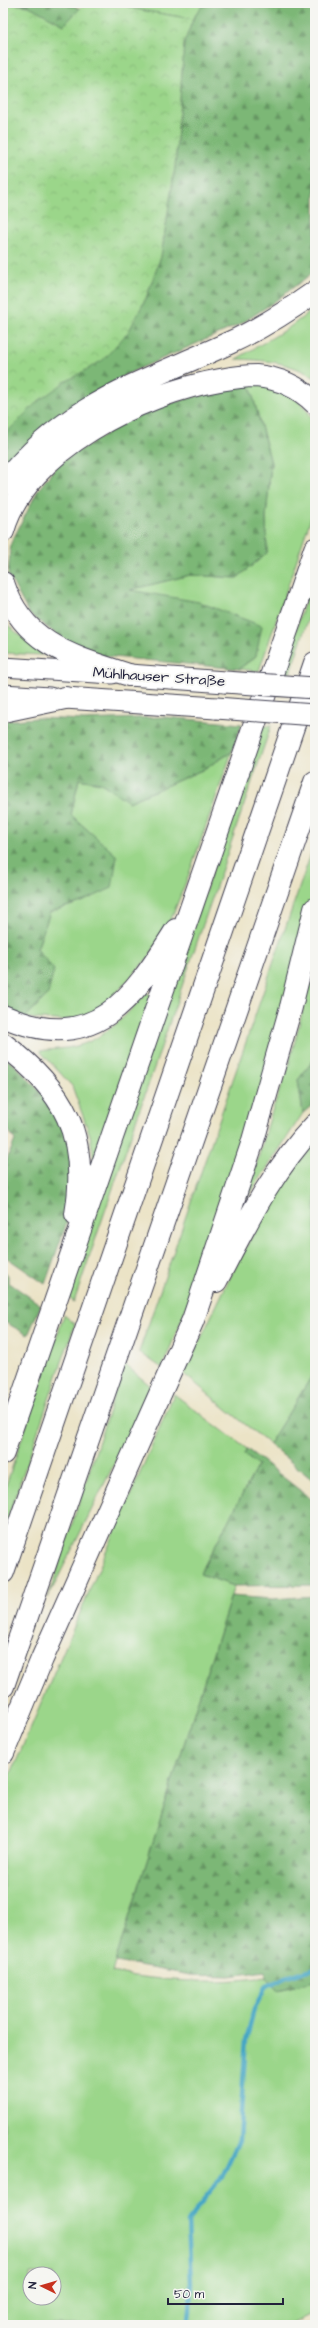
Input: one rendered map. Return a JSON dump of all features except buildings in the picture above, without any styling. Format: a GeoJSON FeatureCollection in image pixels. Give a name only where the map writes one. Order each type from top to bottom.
{"type":"FeatureCollection","features":[{"type":"Feature","properties":{"kind":"highway"},"geometry":{"type":"LineString","coordinates":[[3,484],[40,444],[81,412],[143,379],[229,343],[264,325],[315,292]]}},
{"type":"Feature","properties":{"kind":"highway"},"geometry":{"type":"LineString","coordinates":[[3,531],[19,497],[38,474],[87,433],[144,402],[201,384],[255,376],[270,378],[294,386],[315,403]]}},
{"type":"Feature","properties":{"kind":"highway"},"geometry":{"type":"LineString","coordinates":[[3,1453],[8,1432],[200,889],[315,550]]}},
{"type":"Feature","properties":{"kind":"highway"},"geometry":{"type":"LineString","coordinates":[[3,583],[11,605],[19,618],[44,641],[82,660],[130,675]]}},
{"type":"Feature","properties":{"kind":"highway"},"geometry":{"type":"LineString","coordinates":[[3,1572],[315,663]]}},
{"type":"Feature","properties":{"kind":"highway"},"geometry":{"type":"LineString","coordinates":[[3,711],[65,698]]}},
{"type":"Feature","properties":{"kind":"highway"},"geometry":{"type":"LineString","coordinates":[[3,1686],[315,782]]}},
{"type":"Feature","properties":{"kind":"highway"},"geometry":{"type":"LineString","coordinates":[[3,1016],[37,1028],[54,1030],[87,1024],[108,1015],[122,1005],[155,964],[200,889]]}},
{"type":"Feature","properties":{"kind":"highway"},"geometry":{"type":"LineString","coordinates":[[315,910],[313,928],[315,959]]}},
{"type":"Feature","properties":{"kind":"highway"},"geometry":{"type":"LineString","coordinates":[[193,1320],[252,1144],[291,1007],[315,910]]}},
{"type":"Feature","properties":{"kind":"highway"},"geometry":{"type":"LineString","coordinates":[[3,1044],[33,1069],[55,1095],[70,1121],[77,1145],[80,1184],[67,1268]]}},
{"type":"Feature","properties":{"kind":"highway"},"geometry":{"type":"LineString","coordinates":[[3,1753],[42,1658],[193,1320],[284,1160],[315,1125]]}},
{"type":"Feature","properties":{"kind":"main road","name":"Mühlhauser Straße"},"geometry":{"type":"LineString","coordinates":[[3,667],[315,688]]}},
{"type":"Feature","properties":{"kind":"main road","name":"Mühlhauser Straße"},"geometry":{"type":"LineString","coordinates":[[3,694],[315,714]]}},
{"type":"Feature","properties":{"kind":"green space"},"geometry":{"type":"Polygon","coordinates":[[[3,3],[29,6],[64,25],[85,3],[119,3],[134,9],[193,19],[184,43],[175,167],[161,256],[146,298],[129,331],[103,360],[65,382],[37,402],[3,436],[3,3]]]}},
{"type":"Feature","properties":{"kind":"green space"},"geometry":{"type":"Polygon","coordinates":[[[16,3],[70,3],[80,9],[64,25],[29,6],[16,3]]]}},
{"type":"Feature","properties":{"kind":"green space"},"geometry":{"type":"Polygon","coordinates":[[[119,3],[204,3],[193,19],[134,9],[119,3]]]}},
{"type":"Feature","properties":{"kind":"green space"},"geometry":{"type":"Polygon","coordinates":[[[204,3],[315,3],[315,271],[274,302],[241,324],[127,374],[65,411],[3,471],[3,436],[37,402],[129,331],[146,298],[161,256],[175,167],[184,43],[193,19],[204,3]]]}},
{"type":"Feature","properties":{"kind":"green space"},"geometry":{"type":"Polygon","coordinates":[[[315,308],[315,378],[287,365],[267,361],[236,359],[287,329],[315,308]]]}},
{"type":"Feature","properties":{"kind":"green space"},"geometry":{"type":"Polygon","coordinates":[[[249,382],[280,390],[297,400],[305,407],[315,427],[315,506],[259,671],[239,669],[256,656],[129,590],[190,575],[237,578],[267,553],[266,518],[271,463],[249,382]]]}},
{"type":"Feature","properties":{"kind":"green space"},"geometry":{"type":"Polygon","coordinates":[[[249,382],[271,463],[266,518],[267,553],[237,578],[190,575],[130,590],[199,602],[262,626],[256,656],[239,669],[103,656],[71,645],[29,614],[8,574],[11,543],[38,490],[58,464],[125,422],[168,404],[249,382]]]}},
{"type":"Feature","properties":{"kind":"green space"},"geometry":{"type":"Polygon","coordinates":[[[315,570],[315,599],[290,673],[282,672],[315,570]]]}},
{"type":"Feature","properties":{"kind":"green space"},"geometry":{"type":"Polygon","coordinates":[[[3,621],[43,655],[3,653],[3,621]]]}},
{"type":"Feature","properties":{"kind":"green space"},"geometry":{"type":"Polygon","coordinates":[[[164,717],[242,724],[232,752],[202,770],[129,802],[101,783],[79,779],[71,815],[117,856],[112,888],[82,902],[50,912],[37,949],[54,970],[48,994],[25,1018],[3,1007],[3,721],[37,718],[85,720],[164,717]]]}},
{"type":"Feature","properties":{"kind":"green space"},"geometry":{"type":"Polygon","coordinates":[[[263,726],[271,726],[74,1302],[64,1294],[263,726]]]}},
{"type":"Feature","properties":{"kind":"green space"},"geometry":{"type":"Polygon","coordinates":[[[232,752],[188,877],[171,919],[149,957],[119,990],[93,1014],[70,1021],[25,1018],[48,994],[37,949],[50,912],[82,902],[116,856],[71,815],[79,779],[101,783],[129,802],[202,770],[232,752]]]}},
{"type":"Feature","properties":{"kind":"green space"},"geometry":{"type":"Polygon","coordinates":[[[315,842],[315,890],[270,1066],[223,1217],[162,1368],[139,1352],[315,842]]]}},
{"type":"Feature","properties":{"kind":"green space"},"geometry":{"type":"Polygon","coordinates":[[[310,982],[315,993],[315,1058],[298,1080],[303,1113],[246,1200],[272,1111],[288,1068],[310,982]]]}},
{"type":"Feature","properties":{"kind":"green space"},"geometry":{"type":"Polygon","coordinates":[[[145,993],[153,995],[95,1166],[90,1135],[72,1086],[40,1051],[77,1046],[97,1038],[124,1017],[145,993]]]}},
{"type":"Feature","properties":{"kind":"green space"},"geometry":{"type":"Polygon","coordinates":[[[3,1057],[16,1066],[46,1098],[72,1146],[73,1205],[45,1284],[3,1255],[3,1169],[15,1140],[3,1122],[3,1057]]]}},
{"type":"Feature","properties":{"kind":"green space"},"geometry":{"type":"Polygon","coordinates":[[[315,1058],[315,1103],[303,1113],[298,1080],[315,1058]]]}},
{"type":"Feature","properties":{"kind":"green space"},"geometry":{"type":"Polygon","coordinates":[[[315,1142],[315,1371],[269,1444],[184,1374],[242,1254],[276,1196],[315,1142]]]}},
{"type":"Feature","properties":{"kind":"green space"},"geometry":{"type":"Polygon","coordinates":[[[3,1271],[8,1275],[8,1282],[41,1305],[28,1335],[3,1321],[3,1271]]]}},
{"type":"Feature","properties":{"kind":"green space"},"geometry":{"type":"Polygon","coordinates":[[[64,1315],[75,1324],[3,1532],[3,1494],[64,1315]]]}},
{"type":"Feature","properties":{"kind":"green space"},"geometry":{"type":"Polygon","coordinates":[[[124,1364],[152,1387],[48,1598],[124,1364]]]}},
{"type":"Feature","properties":{"kind":"green space"},"geometry":{"type":"Polygon","coordinates":[[[315,1371],[315,1482],[269,1444],[315,1371]]]}},
{"type":"Feature","properties":{"kind":"green space"},"geometry":{"type":"Polygon","coordinates":[[[174,1394],[247,1449],[244,1455],[258,1465],[200,1574],[234,1586],[112,1972],[150,1978],[189,1981],[228,1981],[266,1977],[278,1990],[315,1981],[315,2312],[290,2325],[3,2325],[3,1792],[174,1394]]]}},
{"type":"Feature","properties":{"kind":"green space"},"geometry":{"type":"Polygon","coordinates":[[[247,1449],[315,1502],[315,1585],[234,1586],[200,1574],[258,1465],[244,1455],[247,1449]]]}},
{"type":"Feature","properties":{"kind":"green space"},"geometry":{"type":"Polygon","coordinates":[[[231,1596],[272,1599],[315,1596],[315,1981],[278,1990],[266,1977],[265,1971],[230,1976],[191,1975],[115,1962],[231,1596]]]}},
{"type":"Feature","properties":{"kind":"waterway"},"geometry":{"type":"LineString","coordinates":[[188,2325],[191,2283],[188,2223],[195,2210],[222,2177],[239,2140],[246,2040],[254,2010],[265,1987],[287,1977],[315,1968]]}}]}
